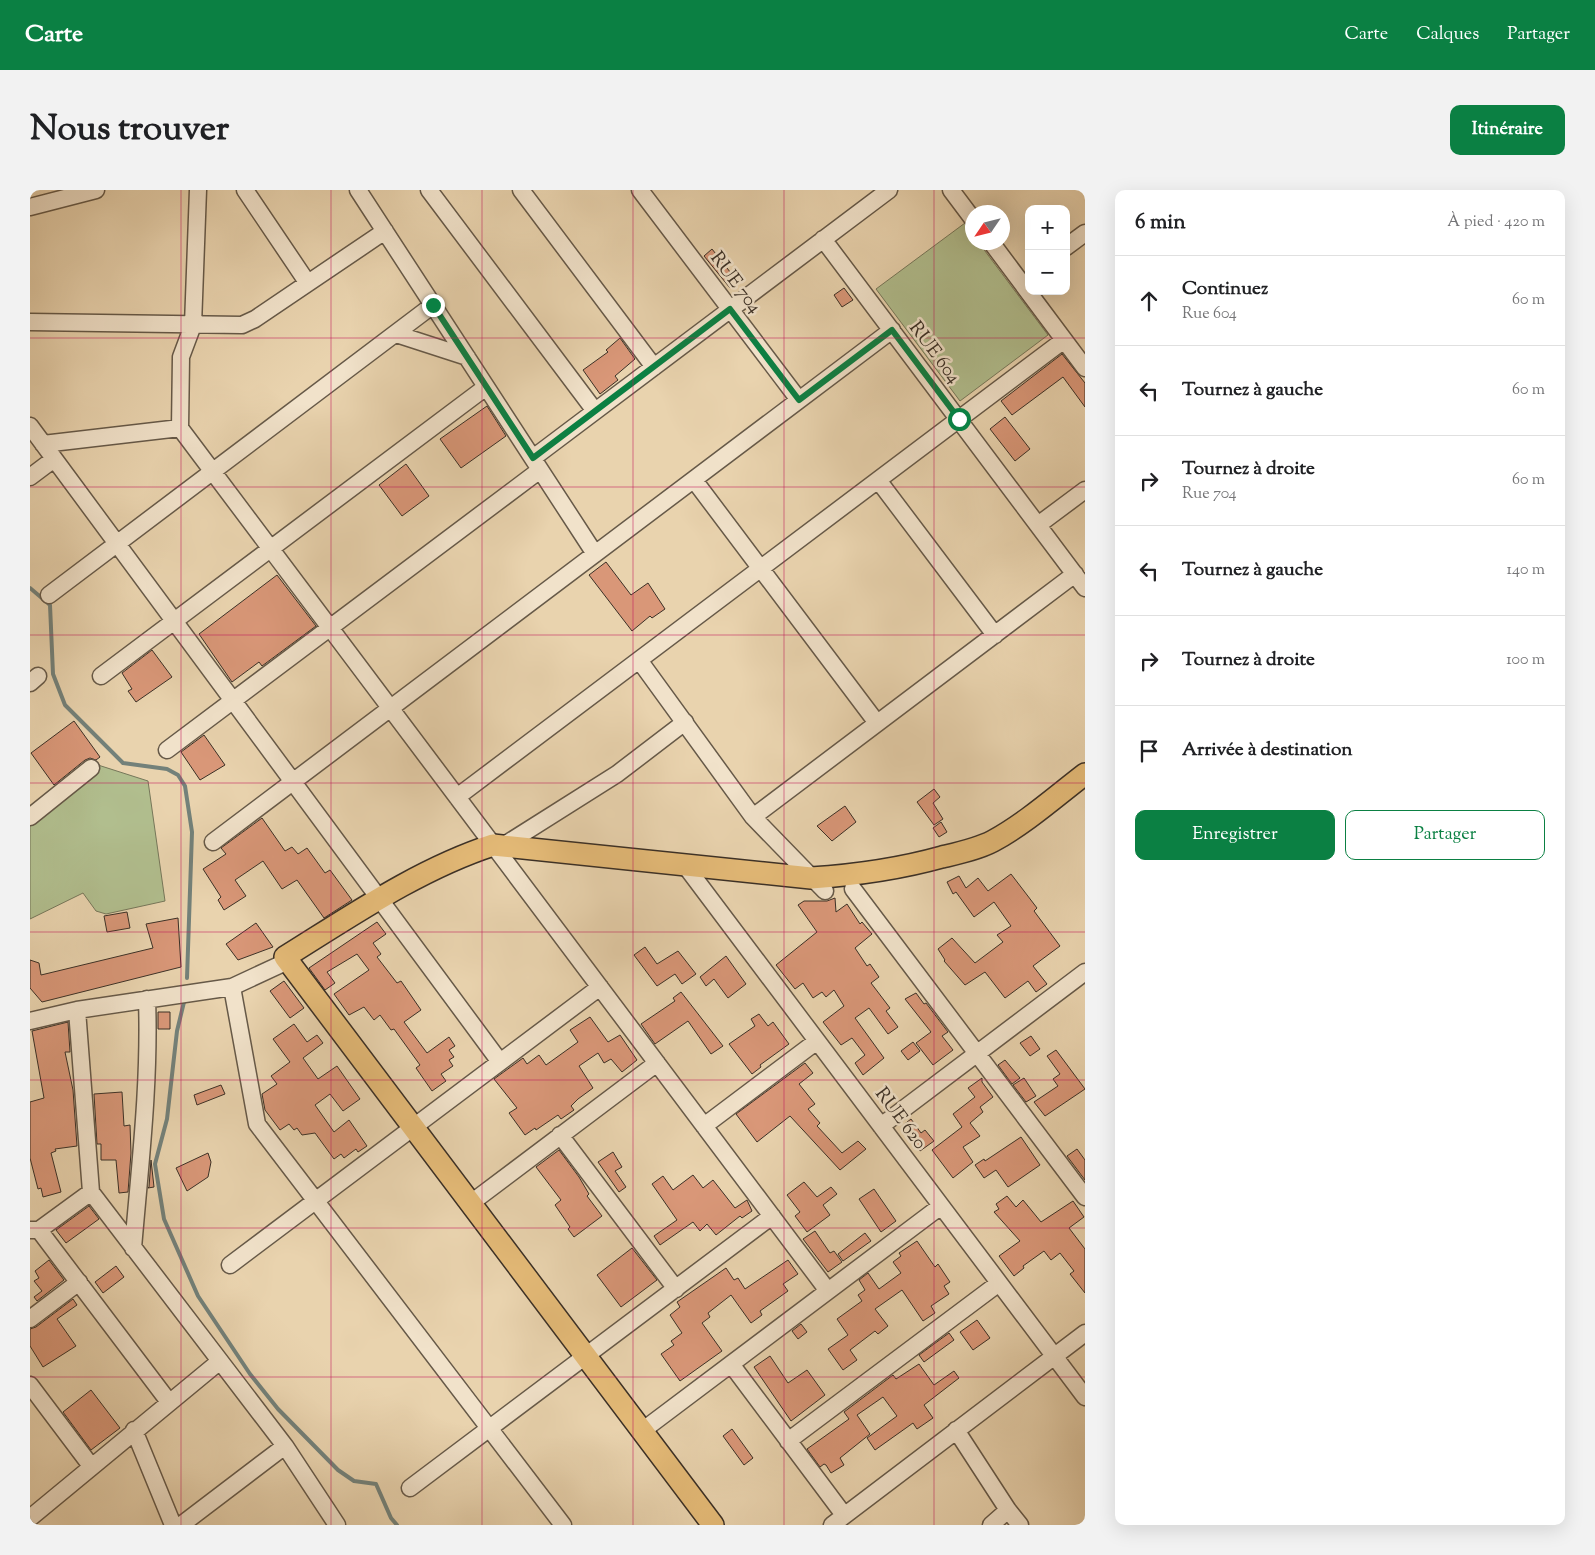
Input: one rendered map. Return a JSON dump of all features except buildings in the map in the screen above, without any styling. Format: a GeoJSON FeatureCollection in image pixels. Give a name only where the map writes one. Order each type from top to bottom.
{"type":"FeatureCollection","features":[{"type":"Feature","properties":{"kind":"main road"},"geometry":{"type":"LineString","coordinates":[[818,885],[890,871],[990,842],[1023,822],[1085,774]]}},
{"type":"Feature","properties":{"kind":"main road"},"geometry":{"type":"LineString","coordinates":[[713,1525],[288,961],[383,904],[462,870],[499,849],[853,889],[921,876],[997,853],[1033,833],[1085,791]]}},
{"type":"Feature","properties":{"kind":"street"},"geometry":{"type":"LineString","coordinates":[[30,207],[96,190]]}},
{"type":"Feature","properties":{"kind":"street"},"geometry":{"type":"LineString","coordinates":[[198,190],[193,325],[181,358],[180,428],[457,797],[499,849],[828,1291]]}},
{"type":"Feature","properties":{"kind":"street"},"geometry":{"type":"LineString","coordinates":[[246,190],[307,282]]}},
{"type":"Feature","properties":{"kind":"street"},"geometry":{"type":"LineString","coordinates":[[358,190],[595,554]]}},
{"type":"Feature","properties":{"kind":"street"},"geometry":{"type":"LineString","coordinates":[[429,190],[595,411]]}},
{"type":"Feature","properties":{"kind":"street"},"geometry":{"type":"LineString","coordinates":[[521,190],[654,367]]}},
{"type":"Feature","properties":{"kind":"street"},"geometry":{"type":"LineString","coordinates":[[167,750],[330,628],[536,464],[595,411],[889,190]]}},
{"type":"Feature","properties":{"kind":"street"},"geometry":{"type":"LineString","coordinates":[[951,190],[965,209]]}},
{"type":"Feature","properties":{"kind":"street","name":"RUE 704"},"geometry":{"type":"LineString","coordinates":[[648,193],[730,309],[799,400]]}},
{"type":"Feature","properties":{"kind":"street"},"geometry":{"type":"LineString","coordinates":[[30,322],[242,325],[255,319],[385,231]]}},
{"type":"Feature","properties":{"kind":"street"},"geometry":{"type":"LineString","coordinates":[[1070,244],[1085,233]]}},
{"type":"Feature","properties":{"kind":"street","name":"RUE 604"},"geometry":{"type":"LineString","coordinates":[[823,240],[1080,581]]}},
{"type":"Feature","properties":{"kind":"street"},"geometry":{"type":"LineString","coordinates":[[998,250],[1024,278],[1064,340],[1085,368]]}},
{"type":"Feature","properties":{"kind":"street"},"geometry":{"type":"LineString","coordinates":[[49,595],[433,305]]}},
{"type":"Feature","properties":{"kind":"street"},"geometry":{"type":"LineString","coordinates":[[212,842],[892,330]]}},
{"type":"Feature","properties":{"kind":"street"},"geometry":{"type":"LineString","coordinates":[[396,334],[467,357]]}},
{"type":"Feature","properties":{"kind":"street"},"geometry":{"type":"LineString","coordinates":[[457,797],[1064,340]]}},
{"type":"Feature","properties":{"kind":"street"},"geometry":{"type":"LineString","coordinates":[[101,676],[486,387]]}},
{"type":"Feature","properties":{"kind":"street"},"geometry":{"type":"LineString","coordinates":[[30,426],[500,1062]]}},
{"type":"Feature","properties":{"kind":"street"},"geometry":{"type":"LineString","coordinates":[[43,444],[180,428]]}},
{"type":"Feature","properties":{"kind":"street"},"geometry":{"type":"LineString","coordinates":[[30,477],[54,459]]}},
{"type":"Feature","properties":{"kind":"street"},"geometry":{"type":"LineString","coordinates":[[694,480],[877,723]]}},
{"type":"Feature","properties":{"kind":"street"},"geometry":{"type":"LineString","coordinates":[[878,480],[995,635]]}},
{"type":"Feature","properties":{"kind":"street"},"geometry":{"type":"LineString","coordinates":[[1038,525],[1085,490]]}},
{"type":"Feature","properties":{"kind":"street"},"geometry":{"type":"LineString","coordinates":[[753,817],[995,635],[1080,581]]}},
{"type":"Feature","properties":{"kind":"street"},"geometry":{"type":"LineString","coordinates":[[639,660],[753,817],[818,885]]}},
{"type":"Feature","properties":{"kind":"street"},"geometry":{"type":"LineString","coordinates":[[499,849],[618,774],[685,722]]}},
{"type":"Feature","properties":{"kind":"street"},"geometry":{"type":"LineString","coordinates":[[30,817],[91,768]]}},
{"type":"Feature","properties":{"kind":"street","name":"RUE 620"},"geometry":{"type":"LineString","coordinates":[[689,871],[1085,1397]]}},
{"type":"Feature","properties":{"kind":"street"},"geometry":{"type":"LineString","coordinates":[[853,889],[1085,1197]]}},
{"type":"Feature","properties":{"kind":"street"},"geometry":{"type":"LineString","coordinates":[[33,1016],[232,987],[288,961]]}},
{"type":"Feature","properties":{"kind":"street"},"geometry":{"type":"LineString","coordinates":[[881,1126],[1085,972]]}},
{"type":"Feature","properties":{"kind":"street"},"geometry":{"type":"LineString","coordinates":[[232,987],[257,1124],[564,1525]]}},
{"type":"Feature","properties":{"kind":"street"},"geometry":{"type":"LineString","coordinates":[[230,1265],[600,987]]}},
{"type":"Feature","properties":{"kind":"street"},"geometry":{"type":"LineString","coordinates":[[134,1248],[146,1076],[147,999]]}},
{"type":"Feature","properties":{"kind":"street"},"geometry":{"type":"LineString","coordinates":[[76,1010],[91,1192],[285,1446],[337,1525]]}},
{"type":"Feature","properties":{"kind":"street"},"geometry":{"type":"LineString","coordinates":[[704,1126],[817,1041]]}},
{"type":"Feature","properties":{"kind":"street"},"geometry":{"type":"LineString","coordinates":[[471,1203],[657,1063]]}},
{"type":"Feature","properties":{"kind":"street"},"geometry":{"type":"LineString","coordinates":[[560,1135],[676,1289]]}},
{"type":"Feature","properties":{"kind":"street"},"geometry":{"type":"LineString","coordinates":[[91,1192],[35,1230],[79,1282],[169,1402]]}},
{"type":"Feature","properties":{"kind":"street"},"geometry":{"type":"LineString","coordinates":[[642,1431],[941,1206]]}},
{"type":"Feature","properties":{"kind":"street"},"geometry":{"type":"LineString","coordinates":[[410,1488],[772,1216]]}},
{"type":"Feature","properties":{"kind":"street"},"geometry":{"type":"LineString","coordinates":[[30,1319],[79,1282]]}},
{"type":"Feature","properties":{"kind":"street"},"geometry":{"type":"LineString","coordinates":[[788,1441],[999,1283]]}},
{"type":"Feature","properties":{"kind":"street"},"geometry":{"type":"LineString","coordinates":[[731,1364],[788,1441],[838,1520],[1085,1334]]}},
{"type":"Feature","properties":{"kind":"street"},"geometry":{"type":"LineString","coordinates":[[30,1518],[134,1430],[220,1361]]}},
{"type":"Feature","properties":{"kind":"street"},"geometry":{"type":"LineString","coordinates":[[30,1386],[91,1466]]}},
{"type":"Feature","properties":{"kind":"street"},"geometry":{"type":"LineString","coordinates":[[134,1430],[173,1525]]}},
{"type":"Feature","properties":{"kind":"street"},"geometry":{"type":"LineString","coordinates":[[956,1430],[1015,1520],[991,1525]]}},
{"type":"Feature","properties":{"kind":"street"},"geometry":{"type":"LineString","coordinates":[[181,1525],[285,1446]]}},
{"type":"Feature","properties":{"kind":"green space"},"geometry":{"type":"Polygon","coordinates":[[[965,223],[965,250],[984,250],[1048,335],[960,401],[876,289],[965,223]]]}},
{"type":"Feature","properties":{"kind":"green space"},"geometry":{"type":"Polygon","coordinates":[[[98,765],[148,781],[165,901],[106,914],[96,911],[83,893],[30,919],[30,822],[98,765]]]}},
{"type":"Feature","properties":{"kind":"waterway"},"geometry":{"type":"LineString","coordinates":[[30,588],[50,605],[53,674],[65,705],[123,763],[167,769],[178,775],[185,786],[192,832],[187,978]]}},
{"type":"Feature","properties":{"kind":"waterway"},"geometry":{"type":"LineString","coordinates":[[184,1002],[177,1031],[167,1119],[155,1164],[164,1219],[198,1296],[250,1374],[278,1409],[338,1470],[354,1481],[376,1484],[391,1518],[397,1525]]}},
{"type":"Feature","properties":{"kind":"route"},"geometry":{"type":"LineString","coordinates":[[433,305],[533,458],[730,309],[799,400],[892,330],[959,419]]}}]}
